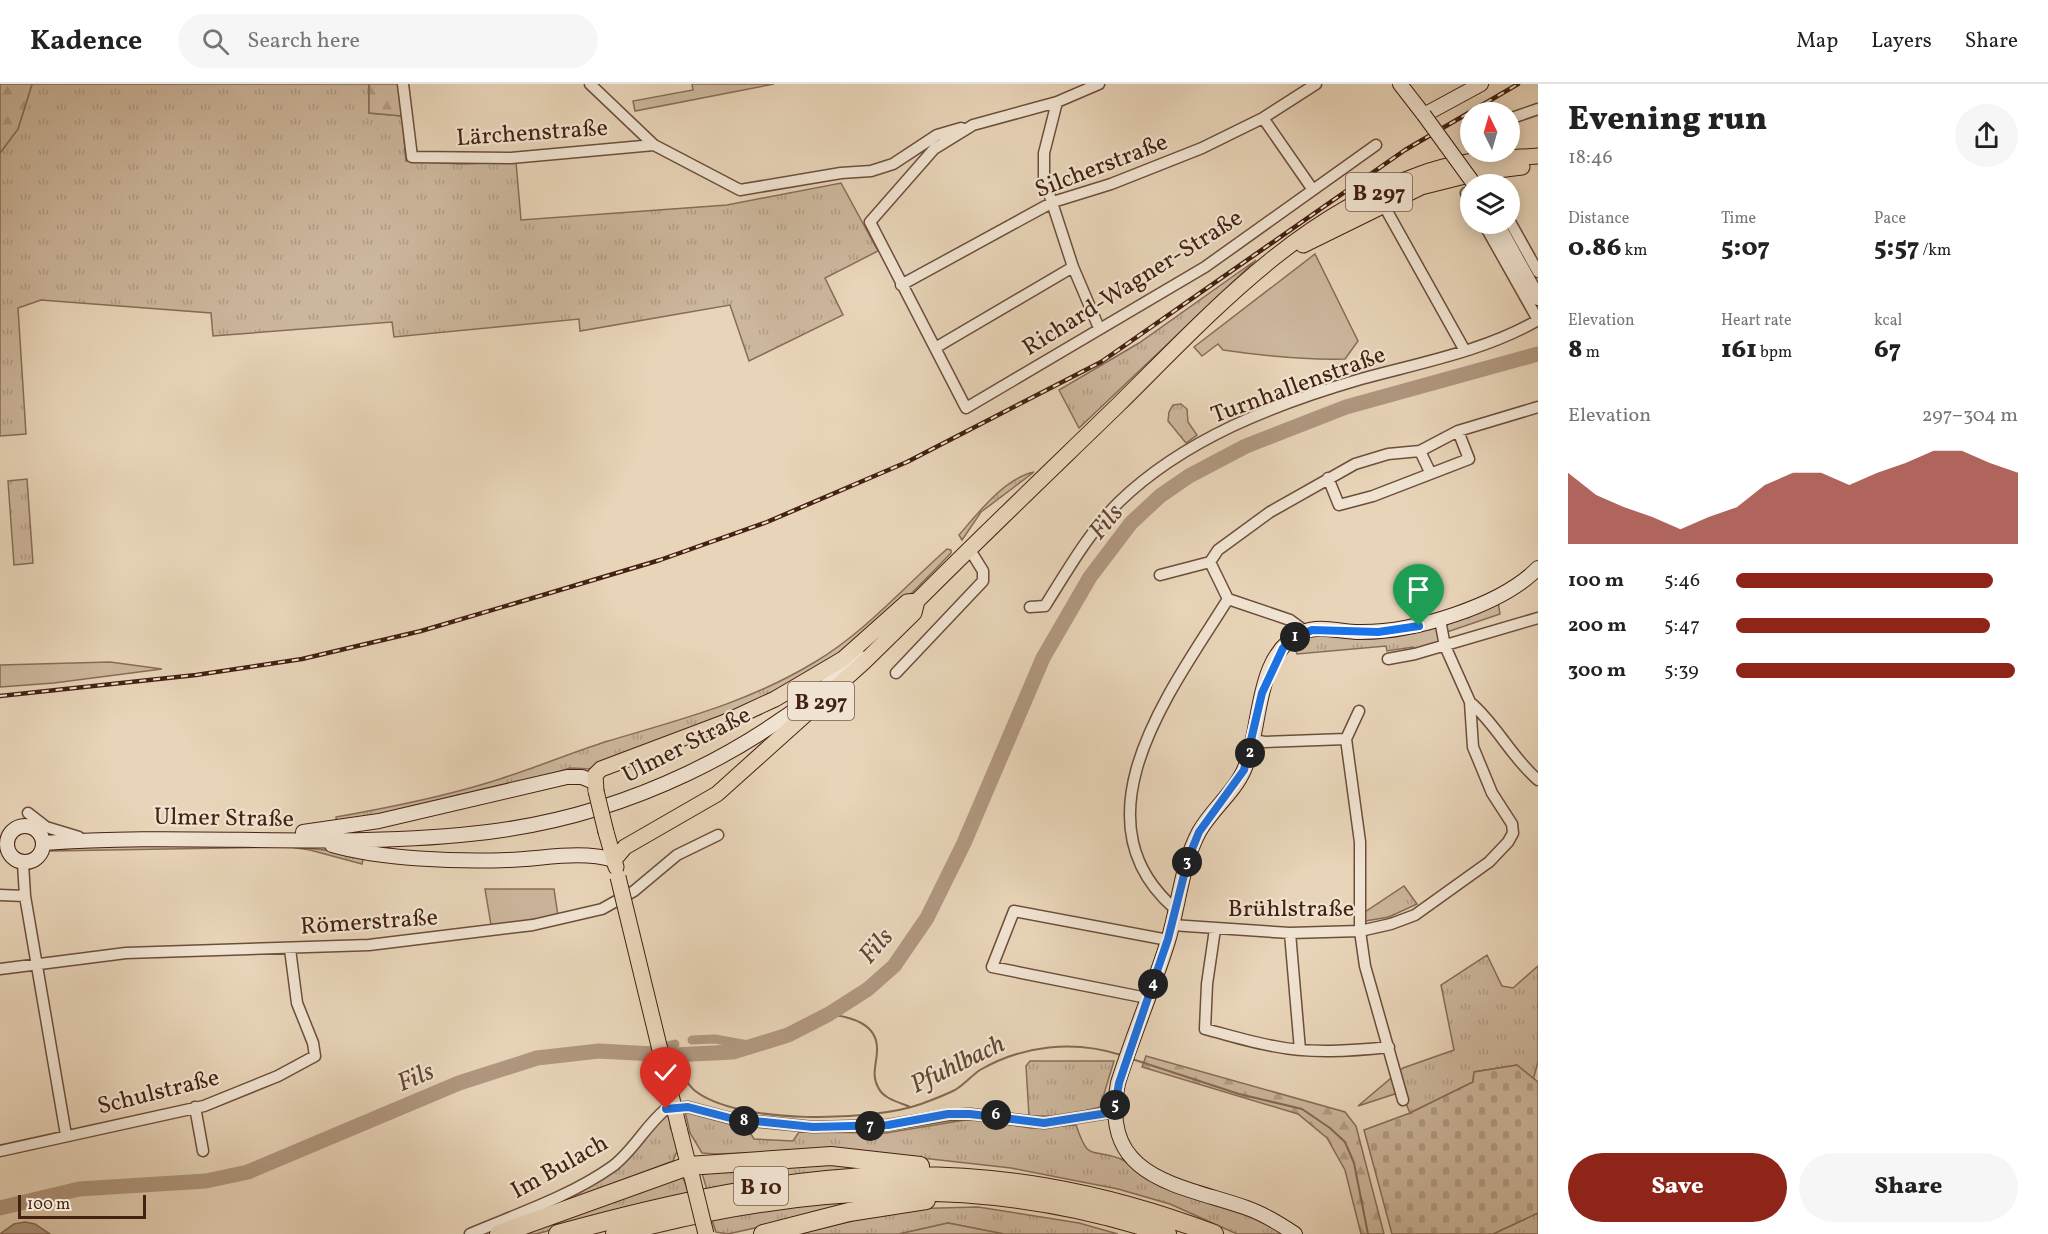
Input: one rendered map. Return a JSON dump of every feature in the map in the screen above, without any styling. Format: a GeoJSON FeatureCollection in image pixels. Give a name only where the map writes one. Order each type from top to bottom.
{"type":"FeatureCollection","features":[{"type":"Feature","properties":{"kind":"highway"},"geometry":{"type":"LineString","coordinates":[[499,1234],[690,1171],[831,1156],[947,1168],[968,1177]]}},
{"type":"Feature","properties":{"kind":"highway","name":"B 10"},"geometry":{"type":"LineString","coordinates":[[558,1234],[709,1196],[792,1182],[875,1175],[968,1177],[1077,1192],[1138,1207],[1214,1234]]}},
{"type":"Feature","properties":{"kind":"highway","name":"B 10"},"geometry":{"type":"LineString","coordinates":[[615,1234],[713,1210],[807,1196],[880,1190],[980,1194],[1063,1205],[1104,1214],[1167,1234]]}},
{"type":"Feature","properties":{"kind":"highway","name":"B 10"},"geometry":{"type":"LineString","coordinates":[[764,1234],[849,1212],[980,1194]]}},
{"type":"Feature","properties":{"kind":"main road"},"geometry":{"type":"LineString","coordinates":[[1400,84],[1454,154],[1462,174]]}},
{"type":"Feature","properties":{"kind":"main road"},"geometry":{"type":"LineString","coordinates":[[1424,115],[1481,84]]}},
{"type":"Feature","properties":{"kind":"main road","name":"B 297"},"geometry":{"type":"LineString","coordinates":[[1273,258],[1449,179],[1498,169],[1538,156]]}},
{"type":"Feature","properties":{"kind":"main road","name":"B 297"},"geometry":{"type":"LineString","coordinates":[[1273,258],[1325,221],[1386,188],[1446,166],[1471,159],[1498,169],[1538,166]]}},
{"type":"Feature","properties":{"kind":"main road"},"geometry":{"type":"LineString","coordinates":[[1503,234],[1512,251],[1536,279],[1538,298]]}},
{"type":"Feature","properties":{"kind":"main road","name":"Ulmer Straße"},"geometry":{"type":"LineString","coordinates":[[44,843],[88,839],[313,840],[487,832],[539,824],[626,801],[695,770],[778,721],[851,664],[1228,297],[1273,258]]}},
{"type":"Feature","properties":{"kind":"main road"},"geometry":{"type":"LineString","coordinates":[[1295,1234],[1250,1209],[1158,1179],[1142,1169],[1122,1144],[1114,1112],[1127,1056],[1170,932],[1188,859],[1199,832],[1239,780],[1252,740],[1262,693],[1271,669],[1283,648],[1305,632],[1320,629],[1378,632],[1419,626],[1440,620],[1510,589],[1538,568]]}},
{"type":"Feature","properties":{"kind":"main road","name":"B 297"},"geometry":{"type":"LineString","coordinates":[[595,787],[595,775],[610,764],[723,723],[816,676],[860,645],[907,602],[917,602],[914,613],[864,662],[717,794],[625,847],[614,860]]}},
{"type":"Feature","properties":{"kind":"main road"},"geometry":{"type":"LineString","coordinates":[[259,839],[378,821],[567,777],[582,777],[595,787],[706,1234]]}},
{"type":"Feature","properties":{"kind":"main road"},"geometry":{"type":"LineString","coordinates":[[26,826],[36,830],[44,843],[40,855],[30,862],[23,862],[10,855],[4,842],[14,830],[26,826]]}},
{"type":"Feature","properties":{"kind":"main road"},"geometry":{"type":"LineString","coordinates":[[313,840],[339,847],[481,861],[593,854],[614,860]]}},
{"type":"Feature","properties":{"kind":"street","name":"Lärchenstraße"},"geometry":{"type":"LineString","coordinates":[[403,84],[412,157],[511,158],[654,145]]}},
{"type":"Feature","properties":{"kind":"street"},"geometry":{"type":"LineString","coordinates":[[590,84],[654,145],[740,189],[841,173],[871,171],[893,164],[937,135],[1057,102],[1099,84]]}},
{"type":"Feature","properties":{"kind":"street","name":"Silcherstraße"},"geometry":{"type":"LineString","coordinates":[[901,285],[1053,202],[1162,165],[1263,117],[1316,84]]}},
{"type":"Feature","properties":{"kind":"street"},"geometry":{"type":"LineString","coordinates":[[1057,102],[1044,153],[1044,178],[1073,267],[1099,328]]}},
{"type":"Feature","properties":{"kind":"street"},"geometry":{"type":"LineString","coordinates":[[1520,115],[1538,109]]}},
{"type":"Feature","properties":{"kind":"street"},"geometry":{"type":"LineString","coordinates":[[1263,117],[1312,190]]}},
{"type":"Feature","properties":{"kind":"street"},"geometry":{"type":"LineString","coordinates":[[973,125],[934,149],[870,222],[935,348],[1073,267]]}},
{"type":"Feature","properties":{"kind":"street","name":"Richard-Wagner-Straße"},"geometry":{"type":"LineString","coordinates":[[935,348],[966,408],[1205,267],[1376,145]]}},
{"type":"Feature","properties":{"kind":"street"},"geometry":{"type":"LineString","coordinates":[[1385,208],[1464,349]]}},
{"type":"Feature","properties":{"kind":"street"},"geometry":{"type":"LineString","coordinates":[[1490,234],[1538,320]]}},
{"type":"Feature","properties":{"kind":"street"},"geometry":{"type":"LineString","coordinates":[[1517,234],[1536,279]]}},
{"type":"Feature","properties":{"kind":"street","name":"Turnhallenstraße"},"geometry":{"type":"LineString","coordinates":[[1030,607],[1045,606],[1072,563],[1117,504],[1152,474],[1186,450],[1265,412],[1359,380],[1497,339],[1538,320]]}},
{"type":"Feature","properties":{"kind":"street"},"geometry":{"type":"LineString","coordinates":[[1160,575],[1210,562],[1218,550],[1270,512],[1357,463],[1388,454],[1420,451],[1458,431],[1538,406]]}},
{"type":"Feature","properties":{"kind":"street"},"geometry":{"type":"LineString","coordinates":[[1328,478],[1339,505],[1373,496],[1430,472],[1469,459],[1458,431]]}},
{"type":"Feature","properties":{"kind":"street"},"geometry":{"type":"LineString","coordinates":[[1420,451],[1430,472]]}},
{"type":"Feature","properties":{"kind":"street"},"geometry":{"type":"LineString","coordinates":[[896,673],[983,581],[983,571],[970,550]]}},
{"type":"Feature","properties":{"kind":"street"},"geometry":{"type":"LineString","coordinates":[[1210,562],[1228,599],[1290,620],[1305,632]]}},
{"type":"Feature","properties":{"kind":"street"},"geometry":{"type":"LineString","coordinates":[[1175,909],[1161,896],[1138,857],[1133,840],[1131,811],[1135,768],[1157,712],[1228,599]]}},
{"type":"Feature","properties":{"kind":"street"},"geometry":{"type":"LineString","coordinates":[[1388,659],[1445,646],[1538,618]]}},
{"type":"Feature","properties":{"kind":"street"},"geometry":{"type":"LineString","coordinates":[[1440,620],[1445,646],[1470,702],[1488,718],[1517,761],[1538,780]]}},
{"type":"Feature","properties":{"kind":"street","name":"Brühlstraße"},"geometry":{"type":"LineString","coordinates":[[1147,998],[992,967],[1014,911],[1170,932],[1215,929],[1290,933],[1360,931],[1415,915],[1495,855],[1508,842],[1513,833],[1512,824],[1489,786],[1473,747],[1470,702]]}},
{"type":"Feature","properties":{"kind":"street"},"geometry":{"type":"LineString","coordinates":[[1359,711],[1346,739],[1360,842],[1360,931],[1365,966],[1403,1100]]}},
{"type":"Feature","properties":{"kind":"street"},"geometry":{"type":"LineString","coordinates":[[1252,740],[1265,742],[1346,739]]}},
{"type":"Feature","properties":{"kind":"street"},"geometry":{"type":"LineString","coordinates":[[28,813],[46,827],[88,839]]}},
{"type":"Feature","properties":{"kind":"street","name":"Römerstraße"},"geometry":{"type":"LineString","coordinates":[[0,969],[126,953],[363,946],[533,925],[602,909],[634,891],[677,855],[718,835]]}},
{"type":"Feature","properties":{"kind":"street"},"geometry":{"type":"LineString","coordinates":[[23,862],[25,896],[66,1135]]}},
{"type":"Feature","properties":{"kind":"street"},"geometry":{"type":"LineString","coordinates":[[0,895],[25,896]]}},
{"type":"Feature","properties":{"kind":"street"},"geometry":{"type":"LineString","coordinates":[[1215,929],[1205,1029],[1274,1047],[1300,1050],[1343,1051],[1389,1047]]}},
{"type":"Feature","properties":{"kind":"street"},"geometry":{"type":"LineString","coordinates":[[1290,933],[1300,1050]]}},
{"type":"Feature","properties":{"kind":"street","name":"Schulstraße"},"geometry":{"type":"LineString","coordinates":[[0,1151],[222,1100],[278,1076],[315,1056],[297,1003],[290,949]]}},
{"type":"Feature","properties":{"kind":"street"},"geometry":{"type":"LineString","coordinates":[[195,1107],[203,1151]]}},
{"type":"Feature","properties":{"kind":"street","name":"Im Bulach"},"geometry":{"type":"LineString","coordinates":[[470,1234],[550,1199],[611,1167],[625,1156],[638,1137],[666,1109],[688,1107],[734,1119],[813,1127],[888,1125],[948,1114],[970,1114],[1044,1123],[1114,1112]]}},
{"type":"Feature","properties":{"kind":"green space"},"geometry":{"type":"Polygon","coordinates":[[[0,84],[32,84],[18,129],[0,153],[0,84]]]}},
{"type":"Feature","properties":{"kind":"green space"},"geometry":{"type":"Polygon","coordinates":[[[32,84],[369,84],[369,113],[402,116],[406,161],[460,164],[516,162],[521,220],[727,205],[841,183],[878,251],[825,278],[843,315],[749,361],[730,305],[580,331],[579,319],[394,337],[392,322],[213,336],[211,313],[41,300],[18,308],[26,434],[0,436],[0,153],[18,129],[32,84]]]}},
{"type":"Feature","properties":{"kind":"green space"},"geometry":{"type":"Polygon","coordinates":[[[369,84],[399,84],[402,116],[369,113],[369,84]]]}},
{"type":"Feature","properties":{"kind":"green space"},"geometry":{"type":"Polygon","coordinates":[[[692,84],[774,84],[635,111],[633,101],[693,90],[692,84]]]}},
{"type":"Feature","properties":{"kind":"green space"},"geometry":{"type":"Polygon","coordinates":[[[1315,254],[1358,341],[1345,359],[1254,354],[1223,350],[1218,344],[1202,356],[1194,347],[1315,254]]]}},
{"type":"Feature","properties":{"kind":"green space"},"geometry":{"type":"Polygon","coordinates":[[[1256,260],[1079,428],[1059,390],[1139,343],[1256,260]]]}},
{"type":"Feature","properties":{"kind":"green space"},"geometry":{"type":"Polygon","coordinates":[[[1181,404],[1187,409],[1188,422],[1197,435],[1186,443],[1168,421],[1173,405],[1181,404]]]}},
{"type":"Feature","properties":{"kind":"green space"},"geometry":{"type":"Polygon","coordinates":[[[1034,472],[981,512],[962,540],[959,535],[993,498],[1013,481],[1034,472]]]}},
{"type":"Feature","properties":{"kind":"green space"},"geometry":{"type":"Polygon","coordinates":[[[27,479],[33,563],[14,565],[8,481],[27,479]]]}},
{"type":"Feature","properties":{"kind":"green space"},"geometry":{"type":"Polygon","coordinates":[[[947,549],[951,550],[951,553],[919,586],[851,647],[787,687],[732,713],[592,769],[570,768],[544,777],[337,824],[336,817],[412,802],[487,783],[608,741],[714,709],[764,689],[815,662],[851,637],[947,549]]]}},
{"type":"Feature","properties":{"kind":"green space"},"geometry":{"type":"Polygon","coordinates":[[[1498,601],[1500,614],[1444,633],[1442,626],[1498,601]]]}},
{"type":"Feature","properties":{"kind":"green space"},"geometry":{"type":"Polygon","coordinates":[[[1440,620],[1445,646],[1415,654],[1413,647],[1387,651],[1386,646],[1297,654],[1292,639],[1305,631],[1440,620]]]}},
{"type":"Feature","properties":{"kind":"green space"},"geometry":{"type":"Polygon","coordinates":[[[110,662],[162,669],[54,683],[0,687],[0,665],[110,662]]]}},
{"type":"Feature","properties":{"kind":"green space"},"geometry":{"type":"Polygon","coordinates":[[[284,845],[364,855],[362,864],[290,847],[50,851],[90,846],[284,845]]]}},
{"type":"Feature","properties":{"kind":"green space"},"geometry":{"type":"Polygon","coordinates":[[[1404,886],[1417,904],[1389,917],[1365,921],[1365,912],[1404,886]]]}},
{"type":"Feature","properties":{"kind":"green space"},"geometry":{"type":"Polygon","coordinates":[[[485,889],[554,889],[558,916],[491,925],[485,889]]]}},
{"type":"Feature","properties":{"kind":"green space"},"geometry":{"type":"Polygon","coordinates":[[[1487,955],[1502,986],[1513,988],[1538,966],[1538,1062],[1533,1080],[1517,1065],[1474,1072],[1473,1082],[1410,1113],[1401,1092],[1358,1106],[1403,1068],[1454,1050],[1441,985],[1487,955]]]}},
{"type":"Feature","properties":{"kind":"green space"},"geometry":{"type":"Polygon","coordinates":[[[1146,1056],[1345,1112],[1356,1126],[1384,1234],[1361,1234],[1345,1170],[1327,1138],[1298,1114],[1142,1067],[1146,1056]]]}},
{"type":"Feature","properties":{"kind":"green space"},"geometry":{"type":"Polygon","coordinates":[[[1030,1061],[1114,1061],[1100,1107],[1066,1116],[1029,1116],[1026,1066],[1030,1061]]]}},
{"type":"Feature","properties":{"kind":"green space"},"geometry":{"type":"Polygon","coordinates":[[[1517,1065],[1538,1082],[1538,1213],[1493,1234],[1392,1234],[1364,1130],[1410,1113],[1473,1082],[1474,1072],[1517,1065]]]}},
{"type":"Feature","properties":{"kind":"green space"},"geometry":{"type":"Polygon","coordinates":[[[685,1111],[746,1126],[754,1139],[793,1141],[799,1132],[886,1133],[971,1119],[1031,1128],[1076,1125],[1084,1145],[1092,1152],[1121,1159],[1153,1181],[1246,1212],[1285,1234],[1237,1234],[1170,1204],[1118,1189],[1011,1168],[850,1150],[702,1153],[690,1133],[685,1111]]]}},
{"type":"Feature","properties":{"kind":"green space"},"geometry":{"type":"Polygon","coordinates":[[[668,1112],[678,1149],[673,1161],[552,1206],[550,1201],[613,1169],[668,1112]]]}},
{"type":"Feature","properties":{"kind":"green space"},"geometry":{"type":"Polygon","coordinates":[[[787,1163],[895,1167],[707,1190],[701,1170],[787,1163]]]}},
{"type":"Feature","properties":{"kind":"green space"},"geometry":{"type":"Polygon","coordinates":[[[682,1174],[689,1195],[536,1234],[508,1234],[682,1174]]]}},
{"type":"Feature","properties":{"kind":"green space"},"geometry":{"type":"Polygon","coordinates":[[[874,1201],[728,1234],[716,1232],[711,1217],[798,1203],[874,1201]]]}},
{"type":"Feature","properties":{"kind":"green space"},"geometry":{"type":"Polygon","coordinates":[[[978,1207],[1079,1223],[1118,1234],[1004,1234],[948,1223],[899,1234],[798,1234],[902,1209],[978,1207]]]}},
{"type":"Feature","properties":{"kind":"green space"},"geometry":{"type":"Polygon","coordinates":[[[1538,1213],[1538,1234],[1493,1234],[1538,1213]]]}},
{"type":"Feature","properties":{"kind":"green space"},"geometry":{"type":"Polygon","coordinates":[[[948,1223],[1004,1234],[899,1234],[948,1223]]]}},
{"type":"Feature","properties":{"kind":"shaded area"},"geometry":{"type":"Polygon","coordinates":[[[25,1222],[35,1224],[50,1234],[0,1234],[14,1224],[25,1222]]]}},
{"type":"Feature","properties":{"kind":"waterway","name":"Fils"},"geometry":{"type":"LineString","coordinates":[[0,1208],[79,1189],[206,1181],[248,1172],[459,1083],[537,1058],[599,1051],[673,1055],[733,1052],[788,1035],[829,1014],[868,989],[894,966],[927,918],[964,843],[1043,658],[1090,577],[1131,523],[1160,496],[1189,476],[1246,446],[1346,407],[1538,354]]}},
{"type":"Feature","properties":{"kind":"waterway"},"geometry":{"type":"LineString","coordinates":[[829,1014],[861,1023],[873,1033],[877,1050],[875,1073],[878,1087],[887,1097],[910,1107]]}},
{"type":"Feature","properties":{"kind":"waterway"},"geometry":{"type":"LineString","coordinates":[[692,1040],[715,1039],[754,1046]]}},
{"type":"Feature","properties":{"kind":"waterway"},"geometry":{"type":"LineString","coordinates":[[634,1054],[675,1044]]}},
{"type":"Feature","properties":{"kind":"waterway","name":"Pfuhlbach"},"geometry":{"type":"LineString","coordinates":[[673,1055],[690,1086],[714,1101],[772,1115],[805,1117],[870,1114],[921,1104],[955,1090],[980,1070],[996,1062],[1031,1050],[1085,1047],[1121,1055]]}},
{"type":"Feature","properties":{"kind":"waterway","name":"Pfuhlbach"},"geometry":{"type":"LineString","coordinates":[[1132,1059],[1239,1094],[1302,1109],[1330,1128],[1345,1142],[1354,1163],[1368,1234]]}},
{"type":"Feature","properties":{"kind":"railway"},"geometry":{"type":"LineString","coordinates":[[0,696],[196,675],[302,659],[421,631],[660,560],[767,522],[907,462],[1101,362],[1405,150],[1518,84]]}},
{"type":"Feature","properties":{"kind":"route"},"geometry":{"type":"LineString","coordinates":[[666,1109],[680,1106],[734,1119],[813,1127],[888,1125],[948,1114],[998,1116],[1024,1122],[1068,1122],[1114,1112],[1119,1083],[1168,939],[1188,859],[1199,832],[1239,780],[1244,770],[1262,693],[1283,648],[1292,639],[1312,630],[1359,633],[1419,626]]}}]}
